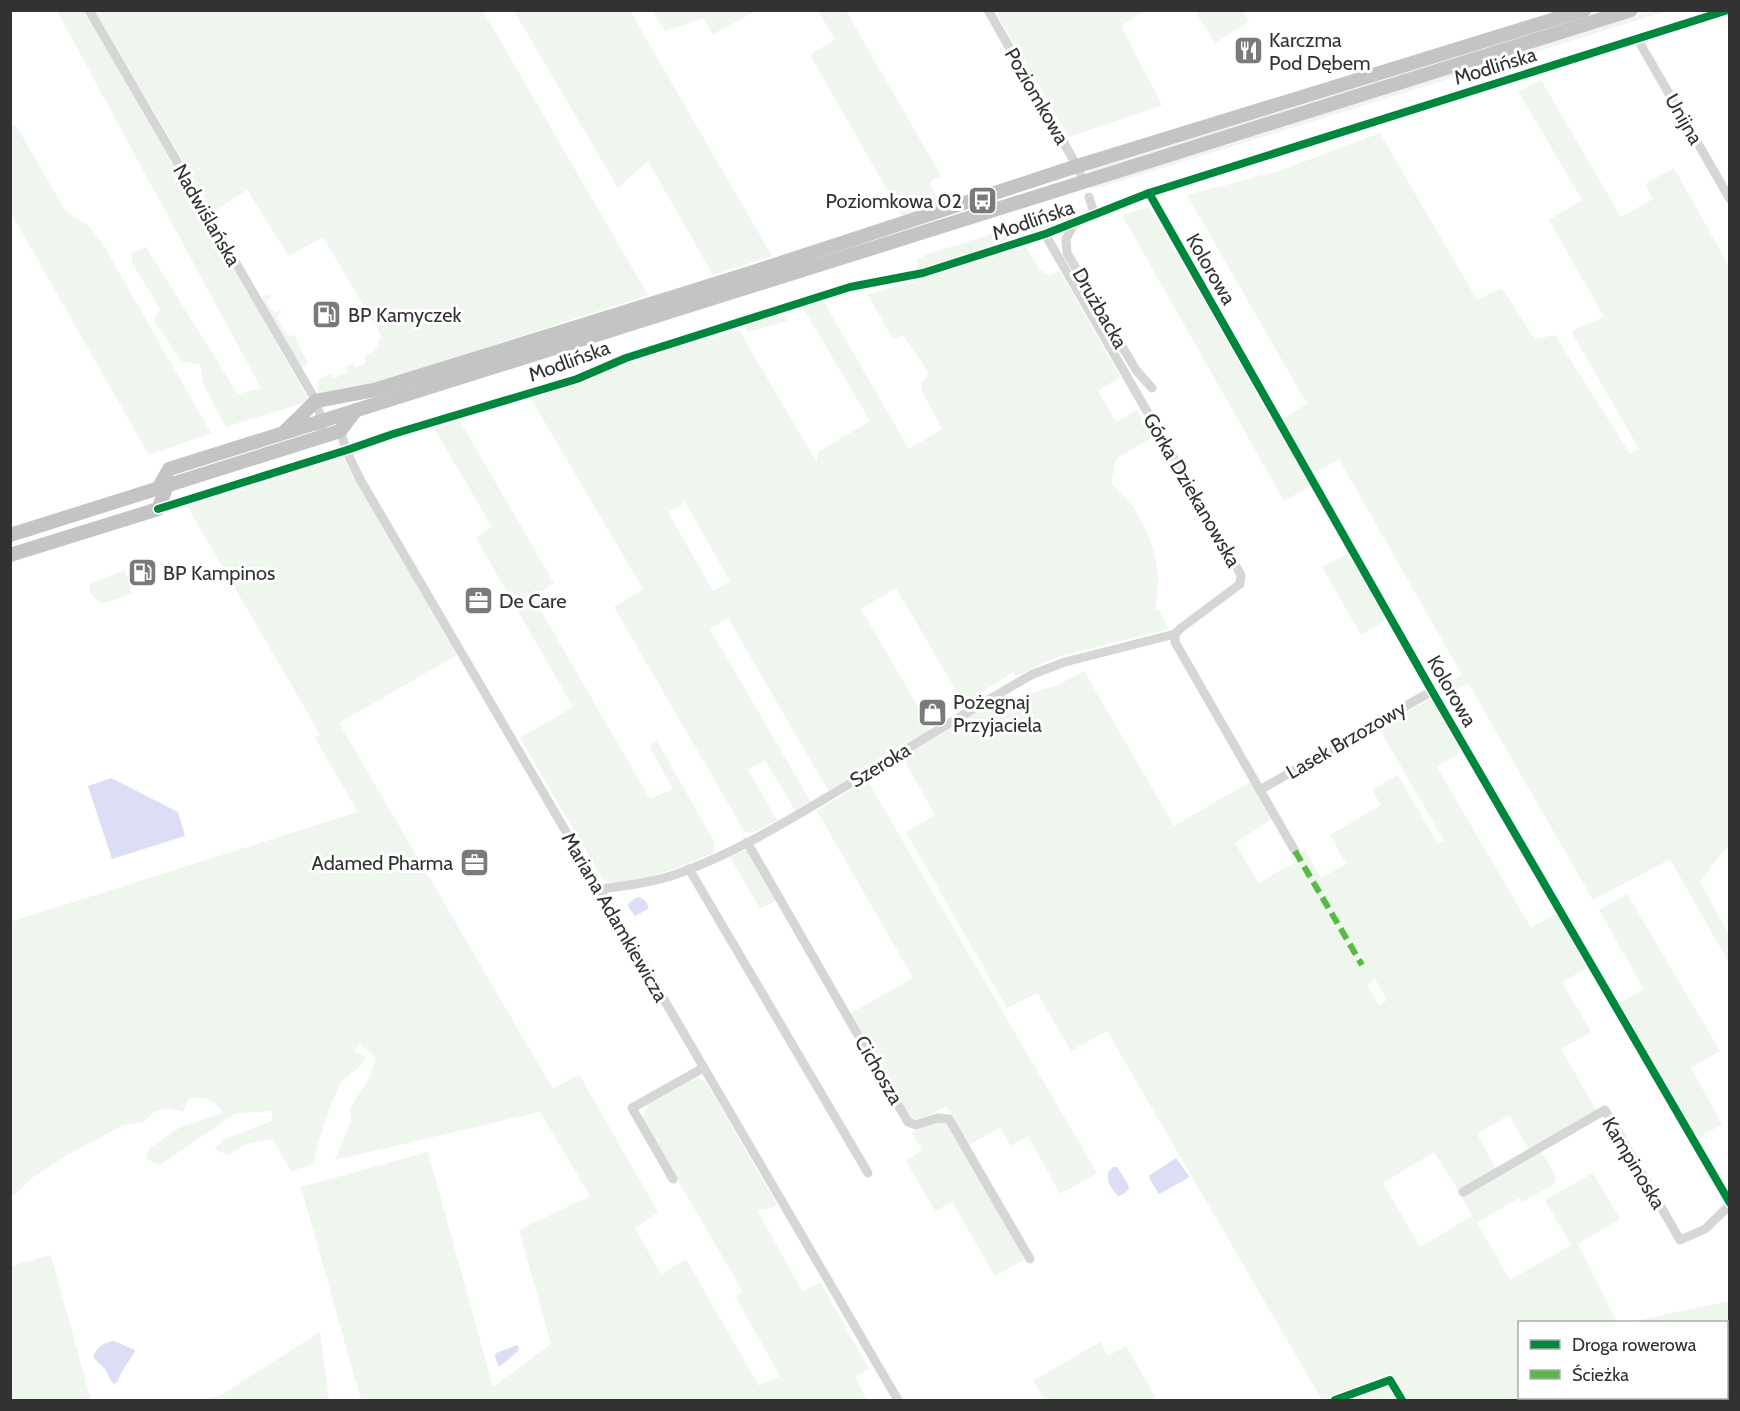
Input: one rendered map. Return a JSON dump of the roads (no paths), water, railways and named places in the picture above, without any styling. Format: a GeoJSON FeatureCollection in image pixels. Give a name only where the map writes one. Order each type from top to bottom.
{"type":"FeatureCollection","features":[{"type":"Feature","properties":{"kind":"highway"},"geometry":{"type":"LineString","coordinates":[[281,434],[316,401],[374,390],[747,274],[1077,166],[1584,10]]}},
{"type":"Feature","properties":{"kind":"highway"},"geometry":{"type":"LineString","coordinates":[[10,555],[164,507],[169,469],[1631,10]]}},
{"type":"Feature","properties":{"kind":"highway"},"geometry":{"type":"LineString","coordinates":[[15,534],[340,431],[356,410]]}},
{"type":"Feature","properties":{"kind":"highway"},"geometry":{"type":"LineString","coordinates":[[15,534],[43,545]]}},
{"type":"Feature","properties":{"kind":"street","name":"Nadwiślańska"},"geometry":{"type":"LineString","coordinates":[[89,10],[316,401],[322,421]]}},
{"type":"Feature","properties":{"kind":"street","name":"Poziomkowa"},"geometry":{"type":"LineString","coordinates":[[988,10],[1084,182]]}},
{"type":"Feature","properties":{"kind":"street","name":"Modlińska"},"geometry":{"type":"LineString","coordinates":[[164,507],[393,434],[577,379],[626,358],[830,293],[923,273],[1046,234],[1149,194],[1728,10]]}},
{"type":"Feature","properties":{"kind":"street","name":"Unijna"},"geometry":{"type":"LineString","coordinates":[[1638,40],[1730,198]]}},
{"type":"Feature","properties":{"kind":"street","name":"Kolorowa"},"geometry":{"type":"LineString","coordinates":[[1149,194],[1432,691],[1730,1204]]}},
{"type":"Feature","properties":{"kind":"street"},"geometry":{"type":"LineString","coordinates":[[1089,197],[1095,216]]}},
{"type":"Feature","properties":{"kind":"street","name":"Drużbacka"},"geometry":{"type":"LineString","coordinates":[[1074,224],[1066,238],[1067,253],[1136,370],[1152,388]]}},
{"type":"Feature","properties":{"kind":"street","name":"Górka Dziekanowska"},"geometry":{"type":"LineString","coordinates":[[1046,234],[1242,575],[1240,584],[1175,634]]}},
{"type":"Feature","properties":{"kind":"street"},"geometry":{"type":"LineString","coordinates":[[317,438],[322,429],[322,421]]}},
{"type":"Feature","properties":{"kind":"street","name":"Mariana Adamkiewicza"},"geometry":{"type":"LineString","coordinates":[[340,431],[361,480],[898,1401]]}},
{"type":"Feature","properties":{"kind":"street"},"geometry":{"type":"LineString","coordinates":[[1175,634],[1175,642],[1180,652],[1295,851]]}},
{"type":"Feature","properties":{"kind":"street","name":"Szeroka"},"geometry":{"type":"LineString","coordinates":[[600,889],[651,881],[689,869],[747,842],[812,806],[1033,674],[1065,662],[1175,634]]}},
{"type":"Feature","properties":{"kind":"street","name":"Lasek Brzozowy"},"geometry":{"type":"LineString","coordinates":[[1260,790],[1432,691]]}},
{"type":"Feature","properties":{"kind":"street","name":"Cichosza"},"geometry":{"type":"LineString","coordinates":[[747,842],[908,1122],[916,1125],[937,1118],[949,1119],[1030,1259]]}},
{"type":"Feature","properties":{"kind":"street"},"geometry":{"type":"LineString","coordinates":[[689,869],[868,1173]]}},
{"type":"Feature","properties":{"kind":"street"},"geometry":{"type":"LineString","coordinates":[[673,1179],[633,1107],[704,1068]]}},
{"type":"Feature","properties":{"kind":"street","name":"Kampinoska"},"geometry":{"type":"LineString","coordinates":[[1463,1192],[1605,1110],[1680,1240],[1705,1229],[1730,1204]]}},
{"type":"Feature","properties":{"kind":"water"},"geometry":{"type":"Polygon","coordinates":[[[111,778],[178,812],[185,836],[112,859],[88,786],[111,778]]]}},
{"type":"Feature","properties":{"kind":"water"},"geometry":{"type":"Polygon","coordinates":[[[638,897],[646,902],[648,909],[635,916],[628,904],[638,897]]]}},
{"type":"Feature","properties":{"kind":"water"},"geometry":{"type":"Polygon","coordinates":[[[1176,1158],[1189,1176],[1159,1194],[1149,1178],[1150,1175],[1176,1158]]]}},
{"type":"Feature","properties":{"kind":"water"},"geometry":{"type":"Polygon","coordinates":[[[1113,1167],[1117,1167],[1129,1189],[1118,1196],[1108,1178],[1113,1167]]]}},
{"type":"Feature","properties":{"kind":"water"},"geometry":{"type":"Polygon","coordinates":[[[114,1341],[135,1350],[118,1381],[114,1384],[105,1369],[93,1356],[107,1342],[114,1341]]]}},
{"type":"Feature","properties":{"kind":"water"},"geometry":{"type":"Polygon","coordinates":[[[517,1345],[518,1351],[503,1364],[498,1365],[496,1353],[517,1345]]]}},
{"type":"Feature","properties":{"kind":"place","name":"Karczma Pod Dębem"},"geometry":{"type":"Point","coordinates":[1248,51]}},
{"type":"Feature","properties":{"kind":"place","name":"Poziomkowa 02"},"geometry":{"type":"Point","coordinates":[983,201]}},
{"type":"Feature","properties":{"kind":"place","name":"BP Kamyczek"},"geometry":{"type":"Point","coordinates":[327,315]}},
{"type":"Feature","properties":{"kind":"place","name":"BP Kampinos"},"geometry":{"type":"Point","coordinates":[142,573]}},
{"type":"Feature","properties":{"kind":"place","name":"De Care"},"geometry":{"type":"Point","coordinates":[478,601]}},
{"type":"Feature","properties":{"kind":"place","name":"Pożegnaj Przyjaciela"},"geometry":{"type":"Point","coordinates":[932,713]}},
{"type":"Feature","properties":{"kind":"place","name":"Adamed Pharma"},"geometry":{"type":"Point","coordinates":[474,863]}}]}
